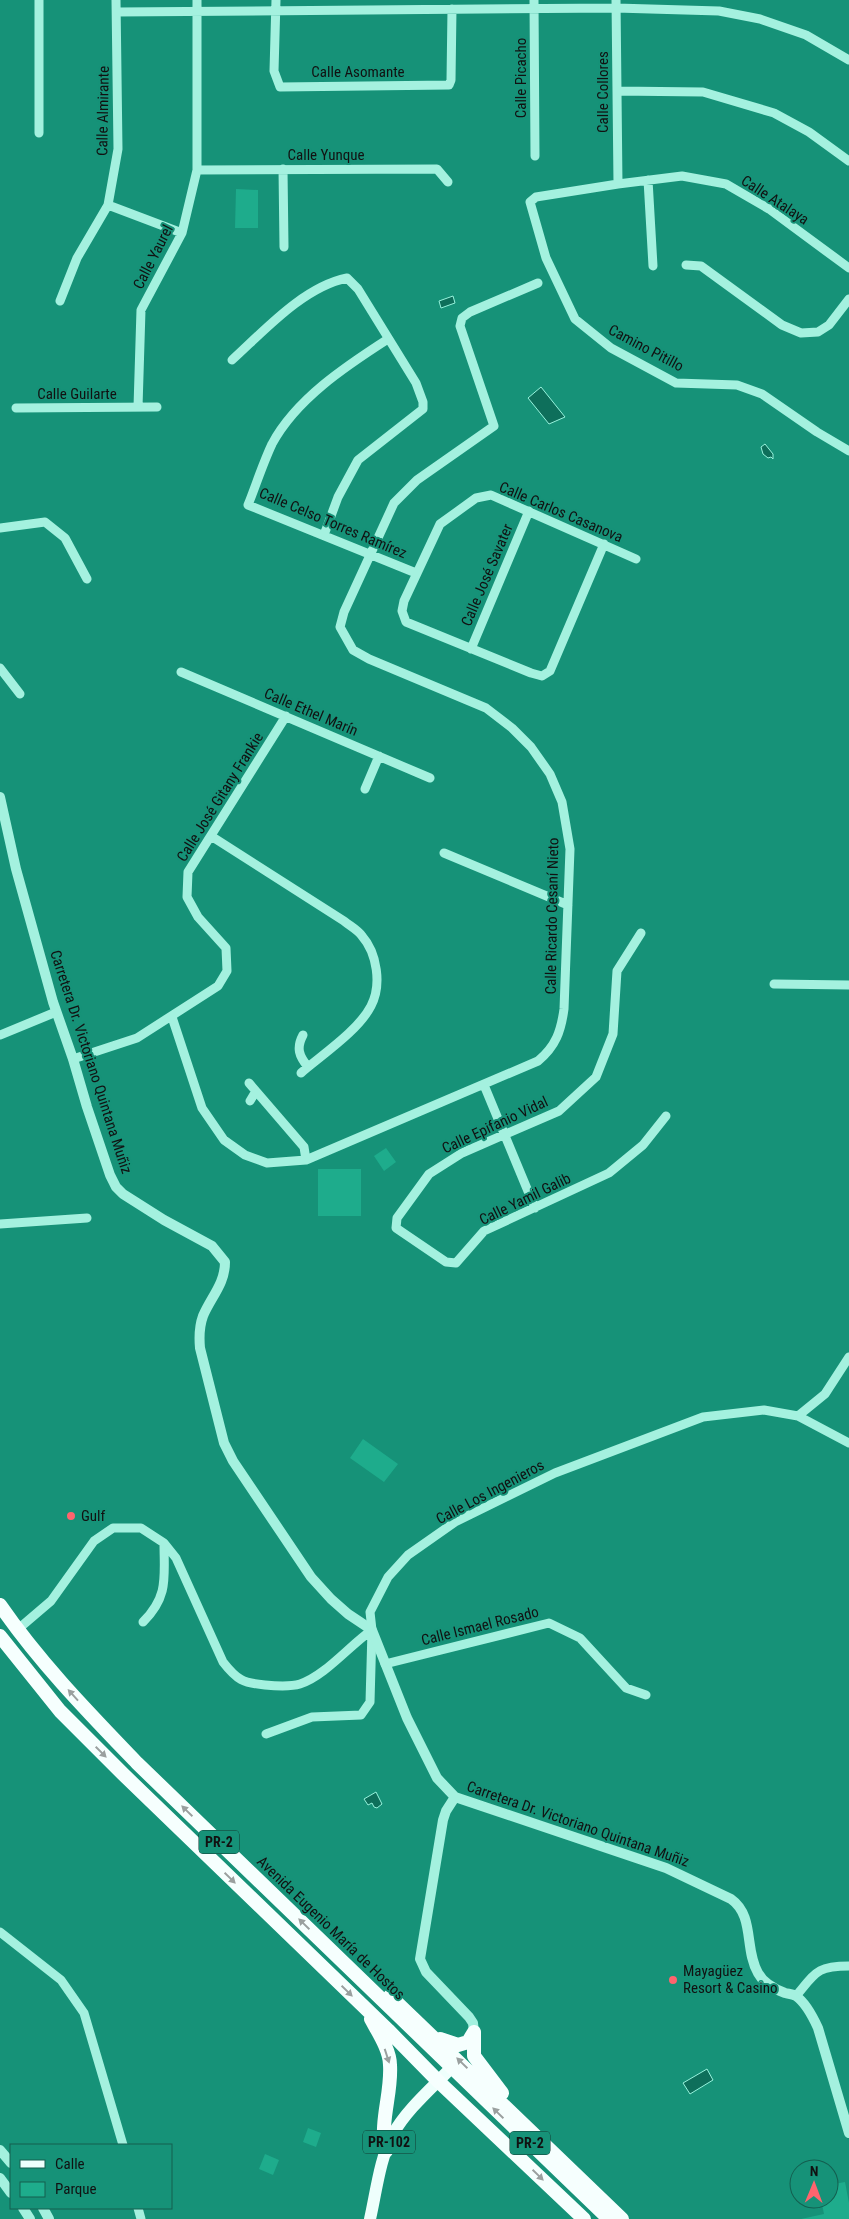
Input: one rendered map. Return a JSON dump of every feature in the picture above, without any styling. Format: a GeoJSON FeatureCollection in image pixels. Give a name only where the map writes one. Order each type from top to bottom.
{"type":"FeatureCollection","features":[{"type":"Feature","properties":{"kind":"highway","name":"Avenida Eugenio María de Hostos"},"geometry":{"type":"LineString","coordinates":[[0,1606],[17,1630],[72,1694],[137,1763],[609,2219]]}},
{"type":"Feature","properties":{"kind":"highway","name":"PR-2"},"geometry":{"type":"LineString","coordinates":[[0,1636],[60,1711],[368,2011],[438,2082],[584,2219]]}},
{"type":"Feature","properties":{"kind":"highway"},"geometry":{"type":"LineString","coordinates":[[328,1947],[342,1952],[435,2037],[622,2219]]}},
{"type":"Feature","properties":{"kind":"highway"},"geometry":{"type":"LineString","coordinates":[[368,2011],[386,2049],[390,2064],[382,2136],[386,2151]]}},
{"type":"Feature","properties":{"kind":"highway"},"geometry":{"type":"LineString","coordinates":[[435,2037],[450,2044],[458,2045],[468,2042],[474,2032]]}},
{"type":"Feature","properties":{"kind":"highway"},"geometry":{"type":"LineString","coordinates":[[474,2032],[474,2056],[497,2084],[510,2109]]}},
{"type":"Feature","properties":{"kind":"main road","name":"PR-102"},"geometry":{"type":"LineString","coordinates":[[370,2219],[386,2151],[393,2134],[404,2119],[451,2068]]}},
{"type":"Feature","properties":{"kind":"street"},"geometry":{"type":"LineString","coordinates":[[39,0],[39,133]]}},
{"type":"Feature","properties":{"kind":"street","name":"Calle Almirante"},"geometry":{"type":"LineString","coordinates":[[60,301],[77,258],[108,206],[118,149],[116,0]]}},
{"type":"Feature","properties":{"kind":"street","name":"Calle Yaurel"},"geometry":{"type":"LineString","coordinates":[[138,407],[141,310],[182,233],[197,170],[197,0]]}},
{"type":"Feature","properties":{"kind":"street"},"geometry":{"type":"LineString","coordinates":[[276,0],[276,10]]}},
{"type":"Feature","properties":{"kind":"street"},"geometry":{"type":"LineString","coordinates":[[117,12],[452,9],[534,4],[616,4],[719,11],[760,19],[806,35],[849,60]]}},
{"type":"Feature","properties":{"kind":"street","name":"Calle Picacho"},"geometry":{"type":"LineString","coordinates":[[534,4],[535,156]]}},
{"type":"Feature","properties":{"kind":"street","name":"Calle Collores"},"geometry":{"type":"LineString","coordinates":[[616,4],[618,184]]}},
{"type":"Feature","properties":{"kind":"street","name":"Calle Asomante"},"geometry":{"type":"LineString","coordinates":[[276,10],[274,71],[280,86],[449,85],[451,80],[452,9]]}},
{"type":"Feature","properties":{"kind":"street"},"geometry":{"type":"LineString","coordinates":[[617,91],[703,92],[774,113],[809,132],[849,161]]}},
{"type":"Feature","properties":{"kind":"street"},"geometry":{"type":"LineString","coordinates":[[29,122],[39,121]]}},
{"type":"Feature","properties":{"kind":"street"},"geometry":{"type":"LineString","coordinates":[[283,169],[284,247]]}},
{"type":"Feature","properties":{"kind":"street","name":"Calle Yunque"},"geometry":{"type":"LineString","coordinates":[[197,170],[437,169],[448,182]]}},
{"type":"Feature","properties":{"kind":"street","name":"Calle Atalaya"},"geometry":{"type":"LineString","coordinates":[[618,184],[682,176],[726,184],[770,209],[849,268]]}},
{"type":"Feature","properties":{"kind":"street"},"geometry":{"type":"LineString","coordinates":[[648,180],[653,266]]}},
{"type":"Feature","properties":{"kind":"street","name":"Camino Pitillo"},"geometry":{"type":"LineString","coordinates":[[618,184],[536,197],[530,202],[546,258],[575,319],[611,348],[676,383],[737,385],[762,394],[817,432],[849,451]]}},
{"type":"Feature","properties":{"kind":"street"},"geometry":{"type":"LineString","coordinates":[[108,206],[182,233]]}},
{"type":"Feature","properties":{"kind":"street"},"geometry":{"type":"LineString","coordinates":[[686,265],[701,266],[782,325],[801,333],[818,332],[829,325],[849,300]]}},
{"type":"Feature","properties":{"kind":"street"},"geometry":{"type":"LineString","coordinates":[[232,360],[286,312],[313,292],[346,278],[358,289],[416,383],[423,402],[423,409],[358,460],[338,497],[324,536]]}},
{"type":"Feature","properties":{"kind":"street","name":"Calle Ricardo Cesaní Nieto"},"geometry":{"type":"LineString","coordinates":[[172,1017],[202,1108],[224,1140],[245,1155],[267,1163],[306,1160],[538,1061],[557,1041],[564,1009],[570,849],[562,802],[550,774],[531,747],[512,728],[486,708],[369,659],[353,650],[340,627],[344,612],[394,503],[403,492],[494,426],[460,326],[462,318],[470,312],[538,283]]}},
{"type":"Feature","properties":{"kind":"street","name":"Calle Celso Torres Ramírez"},"geometry":{"type":"LineString","coordinates":[[388,339],[337,372],[294,414],[273,443],[248,505],[416,573]]}},
{"type":"Feature","properties":{"kind":"street","name":"Calle Guilarte"},"geometry":{"type":"LineString","coordinates":[[16,408],[157,407]]}},
{"type":"Feature","properties":{"kind":"street","name":"Calle Carlos Casanova"},"geometry":{"type":"LineString","coordinates":[[471,649],[406,622],[402,610],[416,573],[440,524],[476,498],[491,495],[636,559]]}},
{"type":"Feature","properties":{"kind":"street","name":"Calle José Savater"},"geometry":{"type":"LineString","coordinates":[[471,649],[529,511]]}},
{"type":"Feature","properties":{"kind":"street"},"geometry":{"type":"LineString","coordinates":[[0,528],[45,522],[65,538],[87,579]]}},
{"type":"Feature","properties":{"kind":"street"},"geometry":{"type":"LineString","coordinates":[[471,649],[531,673],[542,676],[550,671],[604,544]]}},
{"type":"Feature","properties":{"kind":"street"},"geometry":{"type":"LineString","coordinates":[[0,668],[20,694]]}},
{"type":"Feature","properties":{"kind":"street","name":"Calle Ethel Marín"},"geometry":{"type":"LineString","coordinates":[[181,672],[430,778]]}},
{"type":"Feature","properties":{"kind":"street","name":"Calle José Gitany Frankie"},"geometry":{"type":"LineString","coordinates":[[74,1059],[137,1038],[218,986],[227,971],[226,948],[198,917],[187,897],[188,872],[286,716]]}},
{"type":"Feature","properties":{"kind":"street"},"geometry":{"type":"LineString","coordinates":[[366,789],[379,756]]}},
{"type":"Feature","properties":{"kind":"street","name":"Carretera Dr. Victoriano Quintana Muñiz"},"geometry":{"type":"LineString","coordinates":[[0,797],[16,869],[56,1012],[74,1059],[93,1126],[116,1187],[122,1194],[164,1220],[212,1246],[224,1262],[223,1279],[203,1316],[199,1333],[200,1348],[224,1443],[233,1461],[311,1577],[343,1609],[372,1630],[407,1718],[437,1778],[455,1797],[666,1868],[740,1905],[745,1916],[752,1957],[760,1977],[770,1986],[796,1996],[812,2014],[818,2028],[849,2133]]}},
{"type":"Feature","properties":{"kind":"street"},"geometry":{"type":"LineString","coordinates":[[211,836],[344,921],[362,936],[373,954],[377,979],[372,1005],[353,1028],[305,1070],[299,1052],[299,1043],[303,1035]]}},
{"type":"Feature","properties":{"kind":"street"},"geometry":{"type":"LineString","coordinates":[[444,853],[568,905]]}},
{"type":"Feature","properties":{"kind":"street","name":"Calle Epifanio Vidal"},"geometry":{"type":"LineString","coordinates":[[396,1224],[397,1218],[428,1174],[462,1153],[559,1111],[596,1077],[613,1034],[617,971],[639,936]]}},
{"type":"Feature","properties":{"kind":"street"},"geometry":{"type":"LineString","coordinates":[[774,984],[849,985]]}},
{"type":"Feature","properties":{"kind":"street"},"geometry":{"type":"LineString","coordinates":[[0,1035],[56,1012]]}},
{"type":"Feature","properties":{"kind":"street"},"geometry":{"type":"LineString","coordinates":[[249,1083],[304,1147],[306,1160]]}},
{"type":"Feature","properties":{"kind":"street"},"geometry":{"type":"LineString","coordinates":[[484,1085],[535,1208]]}},
{"type":"Feature","properties":{"kind":"street"},"geometry":{"type":"LineString","coordinates":[[250,1101],[256,1091]]}},
{"type":"Feature","properties":{"kind":"street","name":"Calle Yamil Galib"},"geometry":{"type":"LineString","coordinates":[[396,1224],[396,1228],[446,1262],[456,1263],[484,1231],[609,1173],[643,1145],[666,1116]]}},
{"type":"Feature","properties":{"kind":"street"},"geometry":{"type":"LineString","coordinates":[[0,1224],[87,1218]]}},
{"type":"Feature","properties":{"kind":"street"},"geometry":{"type":"LineString","coordinates":[[798,1416],[825,1394],[849,1357]]}},
{"type":"Feature","properties":{"kind":"street","name":"Calle Los Ingenieros"},"geometry":{"type":"LineString","coordinates":[[266,1734],[312,1717],[361,1715],[370,1702],[372,1630],[370,1612],[388,1576],[408,1555],[455,1522],[555,1473],[703,1417],[764,1410],[798,1416],[849,1443]]}},
{"type":"Feature","properties":{"kind":"street"},"geometry":{"type":"LineString","coordinates":[[17,1630],[51,1601],[94,1541],[113,1528],[142,1528],[164,1543],[176,1558],[223,1662],[232,1674],[245,1683],[276,1686],[300,1684],[326,1669],[354,1643],[372,1630]]}},
{"type":"Feature","properties":{"kind":"street"},"geometry":{"type":"LineString","coordinates":[[142,1622],[155,1610],[164,1589],[164,1543]]}},
{"type":"Feature","properties":{"kind":"street","name":"Calle Ismael Rosado"},"geometry":{"type":"LineString","coordinates":[[385,1664],[549,1623],[580,1638],[626,1688],[646,1695]]}},
{"type":"Feature","properties":{"kind":"street"},"geometry":{"type":"LineString","coordinates":[[455,1797],[446,1811],[443,1820],[420,1959],[426,1972],[470,2016],[474,2032]]}},
{"type":"Feature","properties":{"kind":"street"},"geometry":{"type":"LineString","coordinates":[[0,1932],[61,1980],[84,2013],[123,2144]]}},
{"type":"Feature","properties":{"kind":"street"},"geometry":{"type":"LineString","coordinates":[[796,1996],[814,1974],[828,1966],[849,1966]]}},
{"type":"Feature","properties":{"kind":"street"},"geometry":{"type":"LineString","coordinates":[[0,2150],[10,2162]]}},
{"type":"Feature","properties":{"kind":"street"},"geometry":{"type":"LineString","coordinates":[[0,2178],[10,2192]]}},
{"type":"Feature","properties":{"kind":"green space"},"geometry":{"type":"Polygon","coordinates":[[[236,189],[258,190],[258,228],[235,228],[236,189]]]}},
{"type":"Feature","properties":{"kind":"green space"},"geometry":{"type":"Polygon","coordinates":[[[386,1148],[396,1162],[384,1171],[374,1156],[386,1148]]]}},
{"type":"Feature","properties":{"kind":"green space"},"geometry":{"type":"Polygon","coordinates":[[[318,1169],[361,1169],[361,1216],[318,1216],[318,1169]]]}},
{"type":"Feature","properties":{"kind":"green space"},"geometry":{"type":"Polygon","coordinates":[[[363,1439],[398,1464],[384,1482],[350,1458],[363,1439]]]}},
{"type":"Feature","properties":{"kind":"green space"},"geometry":{"type":"Polygon","coordinates":[[[308,2128],[321,2133],[316,2147],[303,2142],[308,2128]]]}},
{"type":"Feature","properties":{"kind":"green space"},"geometry":{"type":"Polygon","coordinates":[[[265,2154],[279,2160],[273,2175],[259,2169],[265,2154]]]}},
{"type":"Feature","properties":{"kind":"green space"},"geometry":{"type":"Polygon","coordinates":[[[845,2182],[849,2203],[849,2219],[801,2219],[824,2214],[823,2209],[839,2209],[839,2183],[845,2182]]]}},
{"type":"Feature","properties":{"kind":"water"},"geometry":{"type":"Polygon","coordinates":[[[453,296],[455,303],[441,308],[439,301],[453,296]]]}},
{"type":"Feature","properties":{"kind":"water"},"geometry":{"type":"Polygon","coordinates":[[[541,387],[565,417],[549,424],[528,398],[541,387]]]}},
{"type":"Feature","properties":{"kind":"water"},"geometry":{"type":"Polygon","coordinates":[[[765,444],[773,454],[773,459],[763,454],[761,447],[765,444]]]}},
{"type":"Feature","properties":{"kind":"water"},"geometry":{"type":"Polygon","coordinates":[[[376,1792],[382,1804],[377,1808],[372,1803],[368,1805],[364,1799],[376,1792]]]}},
{"type":"Feature","properties":{"kind":"water"},"geometry":{"type":"Polygon","coordinates":[[[707,2069],[713,2080],[690,2094],[683,2083],[707,2069]]]}},
{"type":"Feature","properties":{"kind":"place","name":"Gulf"},"geometry":{"type":"Point","coordinates":[71,1516]}},
{"type":"Feature","properties":{"kind":"place","name":"Mayagüez Resort & Casino"},"geometry":{"type":"Point","coordinates":[673,1980]}}]}
